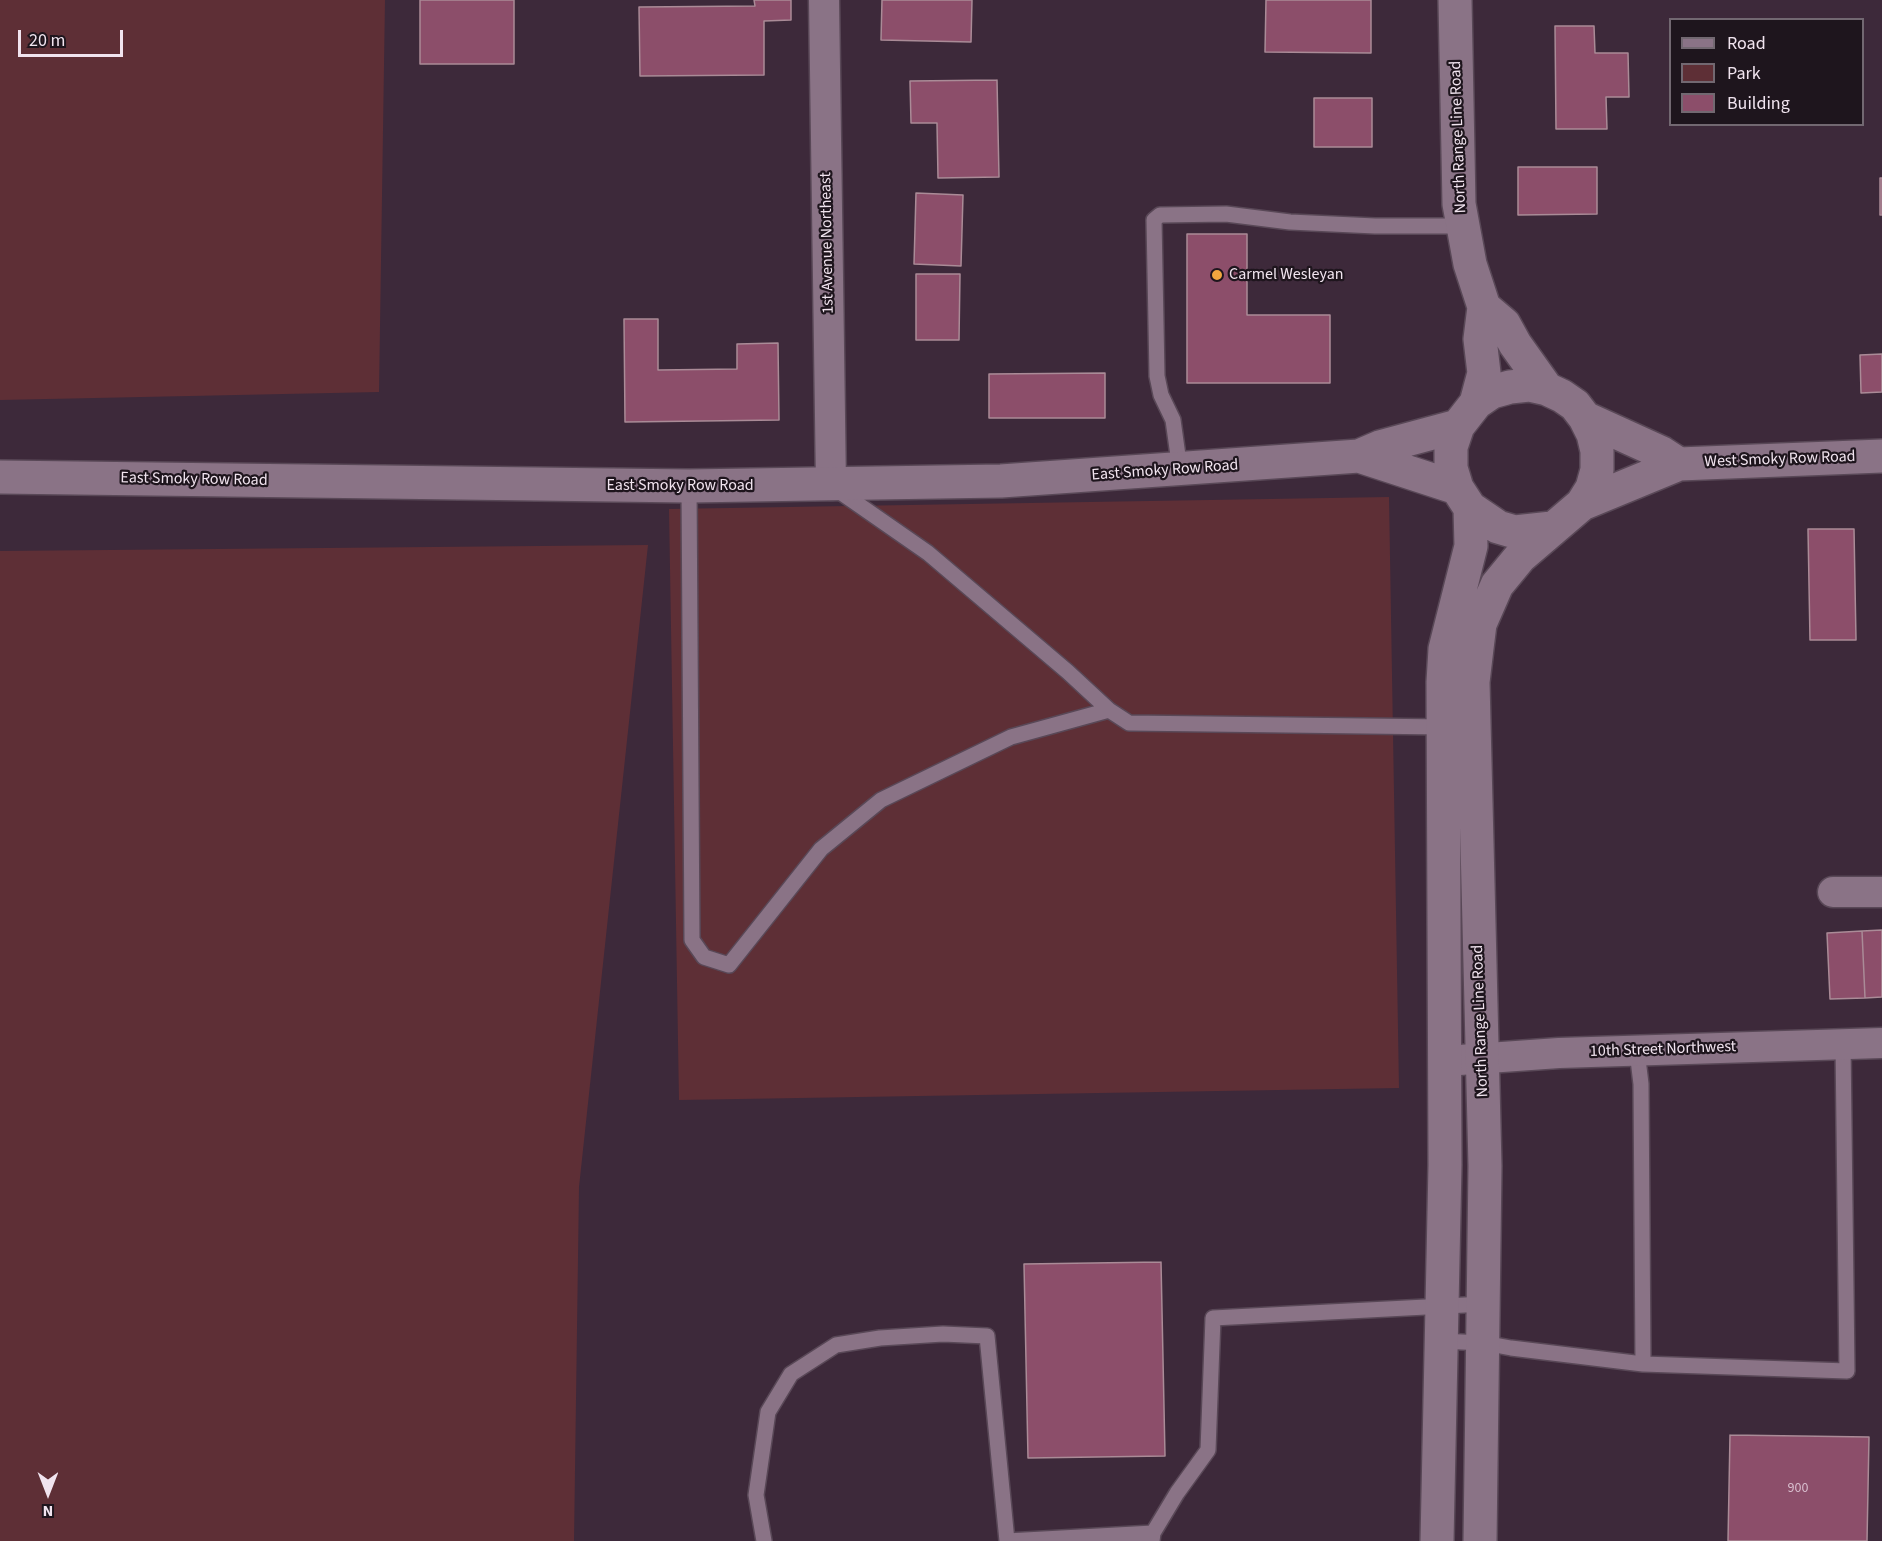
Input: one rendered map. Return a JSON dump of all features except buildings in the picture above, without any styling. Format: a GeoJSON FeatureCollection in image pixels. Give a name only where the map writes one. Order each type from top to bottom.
{"type":"FeatureCollection","features":[{"type":"Feature","properties":{"kind":"main road","name":"North Range Line Road"},"geometry":{"type":"LineString","coordinates":[[1455,0],[1457,149],[1462,226],[1470,264],[1484,307],[1480,339],[1484,373],[1467,415]]}},
{"type":"Feature","properties":{"kind":"main road","name":"North Range Line Road"},"geometry":{"type":"LineString","coordinates":[[1484,307],[1504,324],[1515,344],[1548,389]]}},
{"type":"Feature","properties":{"kind":"main road"},"geometry":{"type":"LineString","coordinates":[[1529,385],[1548,389],[1575,405],[1593,434],[1597,461],[1592,488],[1582,504],[1552,528],[1515,532],[1498,527],[1463,498],[1451,457],[1467,415],[1492,392],[1529,385]]}},
{"type":"Feature","properties":{"kind":"main road","name":"East Smoky Row Road"},"geometry":{"type":"LineString","coordinates":[[0,477],[689,486],[1056,479],[1359,456],[1467,415]]}},
{"type":"Feature","properties":{"kind":"main road"},"geometry":{"type":"LineString","coordinates":[[1585,418],[1662,453],[1679,464]]}},
{"type":"Feature","properties":{"kind":"main road","name":"East Smoky Row Road"},"geometry":{"type":"LineString","coordinates":[[1359,456],[1463,498]]}},
{"type":"Feature","properties":{"kind":"main road","name":"West Smoky Row Road"},"geometry":{"type":"LineString","coordinates":[[1582,504],[1679,464],[1882,456]]}},
{"type":"Feature","properties":{"kind":"main road","name":"North Range Line Road"},"geometry":{"type":"LineString","coordinates":[[1437,1541],[1445,1165],[1445,649],[1472,546],[1463,498]]}},
{"type":"Feature","properties":{"kind":"main road","name":"North Range Line Road"},"geometry":{"type":"LineString","coordinates":[[1480,1541],[1484,1342],[1484,1058],[1480,992],[1473,694],[1480,624],[1497,585],[1505,573],[1552,528]]}},
{"type":"Feature","properties":{"kind":"street","name":"1st Avenue Northeast"},"geometry":{"type":"LineString","coordinates":[[824,0],[831,485]]}},
{"type":"Feature","properties":{"kind":"street"},"geometry":{"type":"LineString","coordinates":[[1833,892],[1882,892]]}},
{"type":"Feature","properties":{"kind":"street","name":"10th Street Northwest"},"geometry":{"type":"LineString","coordinates":[[1445,1061],[1559,1053],[1882,1043]]}},
{"type":"Feature","properties":{"kind":"lane"},"geometry":{"type":"LineString","coordinates":[[1180,470],[1173,420],[1161,395],[1157,376],[1154,220],[1160,215],[1226,214],[1290,222],[1375,226],[1462,226]]}},
{"type":"Feature","properties":{"kind":"lane"},"geometry":{"type":"LineString","coordinates":[[831,485],[928,553],[1068,672],[1109,710],[1129,723],[1444,728]]}},
{"type":"Feature","properties":{"kind":"lane"},"geometry":{"type":"LineString","coordinates":[[689,486],[693,940],[704,957],[729,965],[821,849],[881,800],[1011,737],[1109,710]]}},
{"type":"Feature","properties":{"kind":"lane"},"geometry":{"type":"LineString","coordinates":[[1440,1341],[1484,1342],[1511,1348],[1643,1364],[1847,1371],[1843,1044]]}},
{"type":"Feature","properties":{"kind":"lane"},"geometry":{"type":"LineString","coordinates":[[1637,1051],[1641,1084],[1643,1364]]}},
{"type":"Feature","properties":{"kind":"lane"},"geometry":{"type":"LineString","coordinates":[[764,1541],[756,1495],[768,1412],[791,1374],[836,1346],[880,1338],[943,1334],[987,1336],[1007,1541],[1152,1537],[1177,1493],[1208,1450],[1213,1318],[1484,1304]]}},
{"type":"Feature","properties":{"kind":"green space"},"geometry":{"type":"Polygon","coordinates":[[[0,0],[385,0],[379,392],[0,400],[0,0]]]}},
{"type":"Feature","properties":{"kind":"green space"},"geometry":{"type":"Polygon","coordinates":[[[1389,497],[1399,1088],[679,1100],[669,509],[1389,497]]]}},
{"type":"Feature","properties":{"kind":"green space"},"geometry":{"type":"Polygon","coordinates":[[[648,545],[579,1187],[574,1541],[0,1541],[0,551],[648,545]]]}},
{"type":"Feature","properties":{"kind":"place","name":"Carmel Wesleyan"},"geometry":{"type":"Point","coordinates":[1217,275]}}]}
